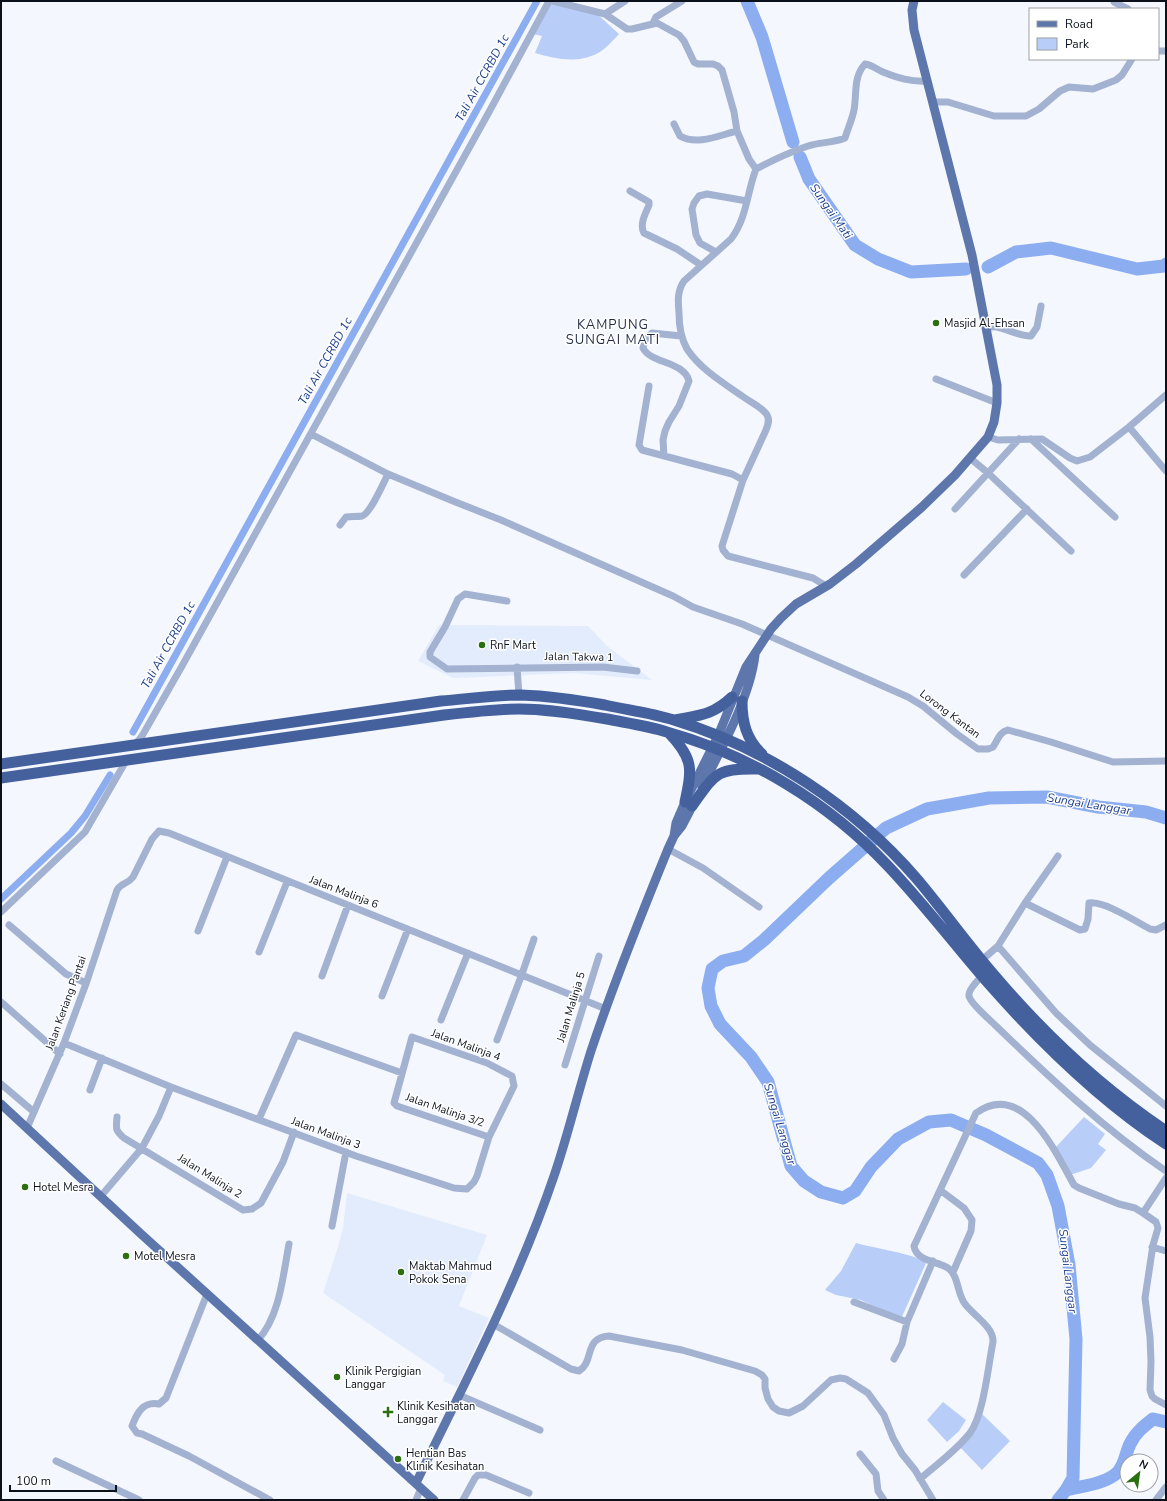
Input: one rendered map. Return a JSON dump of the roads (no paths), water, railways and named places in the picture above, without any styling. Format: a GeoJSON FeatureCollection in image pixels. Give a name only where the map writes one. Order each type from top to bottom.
{"type":"FeatureCollection","features":[{"type":"Feature","properties":{"kind":"highway"},"geometry":{"type":"LineString","coordinates":[[1,764],[441,701],[519,695],[582,701],[674,720],[721,738],[765,758],[808,784],[857,820],[884,845],[916,879],[1018,1002],[1061,1046],[1097,1079],[1166,1131]]}},
{"type":"Feature","properties":{"kind":"highway"},"geometry":{"type":"LineString","coordinates":[[674,720],[707,713],[737,699],[746,730],[753,746],[765,758]]}},
{"type":"Feature","properties":{"kind":"highway"},"geometry":{"type":"LineString","coordinates":[[1,778],[444,715],[482,711],[519,709],[558,711],[668,732],[716,749],[762,769],[801,793],[848,829],[889,867],[982,976],[1055,1055],[1084,1082],[1121,1112],[1166,1144]]}},
{"type":"Feature","properties":{"kind":"highway"},"geometry":{"type":"LineString","coordinates":[[668,732],[681,745],[690,765],[689,804]]}},
{"type":"Feature","properties":{"kind":"highway"},"geometry":{"type":"LineString","coordinates":[[689,804],[716,775],[738,769],[762,769]]}},
{"type":"Feature","properties":{"kind":"main road"},"geometry":{"type":"LineString","coordinates":[[419,1485],[459,1394],[493,1324],[534,1230],[554,1175],[591,1051],[639,921],[674,836],[676,823],[689,804],[721,738],[737,699],[746,667],[781,618],[796,604],[826,586],[856,564],[922,507],[970,458],[988,436],[994,422],[997,403],[997,385],[972,255],[912,21],[914,1]]}},
{"type":"Feature","properties":{"kind":"main road"},"geometry":{"type":"LineString","coordinates":[[1,1104],[434,1500]]}},
{"type":"Feature","properties":{"kind":"street"},"geometry":{"type":"LineString","coordinates":[[134,746],[147,728],[311,434],[549,1]]}},
{"type":"Feature","properties":{"kind":"street"},"geometry":{"type":"LineString","coordinates":[[553,1],[605,14],[626,29],[632,29],[653,23],[661,24],[679,35],[684,41],[694,62],[698,64],[713,64],[718,66],[722,70],[734,112],[737,131],[749,159],[756,169]]}},
{"type":"Feature","properties":{"kind":"street"},"geometry":{"type":"LineString","coordinates":[[605,14],[625,1]]}},
{"type":"Feature","properties":{"kind":"street"},"geometry":{"type":"LineString","coordinates":[[653,23],[656,17],[682,1]]}},
{"type":"Feature","properties":{"kind":"street"},"geometry":{"type":"LineString","coordinates":[[1114,2],[1126,8]]}},
{"type":"Feature","properties":{"kind":"street"},"geometry":{"type":"LineString","coordinates":[[933,102],[948,102],[994,116],[1026,116],[1039,109],[1060,91],[1069,87],[1093,88],[1116,80],[1122,75],[1131,60]]}},
{"type":"Feature","properties":{"kind":"street"},"geometry":{"type":"LineString","coordinates":[[826,586],[813,578],[734,558],[725,554],[722,546],[743,480],[766,430],[768,424],[767,416],[756,406],[709,372],[688,350],[681,336],[678,301],[679,290],[684,281],[736,233],[742,221],[748,201],[752,179],[756,169],[784,155],[810,146],[838,141],[845,138],[852,121],[856,81],[860,70],[865,64],[872,65],[881,71],[902,79],[915,82],[927,81]]}},
{"type":"Feature","properties":{"kind":"street"},"geometry":{"type":"LineString","coordinates":[[674,124],[680,136],[688,140],[699,140],[737,131]]}},
{"type":"Feature","properties":{"kind":"street"},"geometry":{"type":"LineString","coordinates":[[630,190],[649,202],[650,205],[642,224],[644,233],[677,249],[701,265]]}},
{"type":"Feature","properties":{"kind":"street"},"geometry":{"type":"LineString","coordinates":[[716,252],[700,243],[696,235],[692,209],[696,200],[699,196],[707,194],[748,201]]}},
{"type":"Feature","properties":{"kind":"street"},"geometry":{"type":"LineString","coordinates":[[986,329],[993,326],[1020,335],[1031,336],[1037,327],[1041,306]]}},
{"type":"Feature","properties":{"kind":"street"},"geometry":{"type":"LineString","coordinates":[[664,456],[663,440],[665,431],[679,406],[689,381],[685,374],[675,366],[647,354],[643,348],[645,340],[652,333],[681,336]]}},
{"type":"Feature","properties":{"kind":"street"},"geometry":{"type":"LineString","coordinates":[[936,379],[997,403]]}},
{"type":"Feature","properties":{"kind":"street"},"geometry":{"type":"LineString","coordinates":[[649,386],[640,448],[644,452],[732,474],[743,480]]}},
{"type":"Feature","properties":{"kind":"street"},"geometry":{"type":"LineString","coordinates":[[988,436],[998,440],[1042,439],[1066,456],[1077,461],[1090,456],[1129,427],[1166,395]]}},
{"type":"Feature","properties":{"kind":"street"},"geometry":{"type":"LineString","coordinates":[[1129,427],[1166,471]]}},
{"type":"Feature","properties":{"kind":"street"},"geometry":{"type":"LineString","coordinates":[[311,434],[388,474],[553,543],[673,596],[693,607],[742,624],[768,635]]}},
{"type":"Feature","properties":{"kind":"street"},"geometry":{"type":"LineString","coordinates":[[955,509],[1019,439]]}},
{"type":"Feature","properties":{"kind":"street"},"geometry":{"type":"LineString","coordinates":[[1031,439],[1115,516]]}},
{"type":"Feature","properties":{"kind":"street"},"geometry":{"type":"LineString","coordinates":[[970,458],[1071,551]]}},
{"type":"Feature","properties":{"kind":"street"},"geometry":{"type":"LineString","coordinates":[[340,525],[346,517],[364,515],[373,503],[388,474]]}},
{"type":"Feature","properties":{"kind":"street"},"geometry":{"type":"LineString","coordinates":[[964,575],[1027,509]]}},
{"type":"Feature","properties":{"kind":"street","name":"Jalan Takwa 1"},"geometry":{"type":"LineString","coordinates":[[507,601],[465,594],[458,599],[445,627],[430,652],[430,657],[447,669],[603,667],[637,671]]}},
{"type":"Feature","properties":{"kind":"street","name":"Lorong Kantan"},"geometry":{"type":"LineString","coordinates":[[768,635],[923,706],[978,749],[988,749],[993,747],[999,735],[1008,730],[1113,762],[1166,761]]}},
{"type":"Feature","properties":{"kind":"street"},"geometry":{"type":"LineString","coordinates":[[518,667],[519,695]]}},
{"type":"Feature","properties":{"kind":"street"},"geometry":{"type":"LineString","coordinates":[[1,912],[85,832],[126,761]]}},
{"type":"Feature","properties":{"kind":"street","name":"Jalan Malinja 6"},"geometry":{"type":"LineString","coordinates":[[121,884],[126,883],[133,877],[152,839],[159,832],[170,833],[287,882],[522,974],[606,1009]]}},
{"type":"Feature","properties":{"kind":"street"},"geometry":{"type":"LineString","coordinates":[[668,849],[703,868],[760,907]]}},
{"type":"Feature","properties":{"kind":"street"},"geometry":{"type":"LineString","coordinates":[[198,931],[227,856]]}},
{"type":"Feature","properties":{"kind":"street"},"geometry":{"type":"LineString","coordinates":[[982,960],[998,946],[1025,903],[1058,856]]}},
{"type":"Feature","properties":{"kind":"street"},"geometry":{"type":"LineString","coordinates":[[259,952],[287,882]]}},
{"type":"Feature","properties":{"kind":"street","name":"Jalan Keriang Pantai"},"geometry":{"type":"LineString","coordinates":[[27,1128],[60,1054],[86,983],[114,898],[121,884]]}},
{"type":"Feature","properties":{"kind":"street"},"geometry":{"type":"LineString","coordinates":[[1025,903],[1080,930],[1085,929],[1089,903],[1106,906],[1150,929],[1156,930],[1166,925]]}},
{"type":"Feature","properties":{"kind":"street"},"geometry":{"type":"LineString","coordinates":[[322,976],[348,906]]}},
{"type":"Feature","properties":{"kind":"street"},"geometry":{"type":"LineString","coordinates":[[9,925],[66,974],[86,983]]}},
{"type":"Feature","properties":{"kind":"street"},"geometry":{"type":"LineString","coordinates":[[382,996],[408,929]]}},
{"type":"Feature","properties":{"kind":"street"},"geometry":{"type":"LineString","coordinates":[[497,1040],[534,939]]}},
{"type":"Feature","properties":{"kind":"street"},"geometry":{"type":"LineString","coordinates":[[998,946],[1056,1013],[1090,1045],[1166,1106]]}},
{"type":"Feature","properties":{"kind":"street"},"geometry":{"type":"LineString","coordinates":[[441,1020],[468,953]]}},
{"type":"Feature","properties":{"kind":"street","name":"Jalan Malinja 5"},"geometry":{"type":"LineString","coordinates":[[565,1066],[599,956]]}},
{"type":"Feature","properties":{"kind":"street"},"geometry":{"type":"LineString","coordinates":[[982,976],[970,992],[970,1000],[1031,1060],[1080,1104],[1113,1132],[1166,1171]]}},
{"type":"Feature","properties":{"kind":"street"},"geometry":{"type":"LineString","coordinates":[[1,1002],[60,1054]]}},
{"type":"Feature","properties":{"kind":"street"},"geometry":{"type":"LineString","coordinates":[[259,1119],[296,1035],[402,1073]]}},
{"type":"Feature","properties":{"kind":"street","name":"Jalan Malinja 4"},"geometry":{"type":"LineString","coordinates":[[402,1073],[412,1037],[487,1064],[512,1076]]}},
{"type":"Feature","properties":{"kind":"street","name":"Jalan Malinja 3"},"geometry":{"type":"LineString","coordinates":[[64,1043],[171,1087],[346,1152],[454,1188],[467,1189],[474,1182],[477,1176],[489,1137],[514,1086],[512,1076]]}},
{"type":"Feature","properties":{"kind":"street"},"geometry":{"type":"LineString","coordinates":[[90,1090],[102,1058]]}},
{"type":"Feature","properties":{"kind":"street","name":"Jalan Malinja 3/2"},"geometry":{"type":"LineString","coordinates":[[402,1073],[394,1103],[397,1106],[489,1137]]}},
{"type":"Feature","properties":{"kind":"street"},"geometry":{"type":"LineString","coordinates":[[1,1084],[34,1112]]}},
{"type":"Feature","properties":{"kind":"street"},"geometry":{"type":"LineString","coordinates":[[101,1196],[142,1148],[159,1116],[171,1087]]}},
{"type":"Feature","properties":{"kind":"street"},"geometry":{"type":"LineString","coordinates":[[920,1479],[958,1447],[970,1432],[978,1418],[993,1342],[993,1336],[990,1330],[963,1302],[953,1272],[948,1268],[919,1256],[915,1252],[914,1246],[973,1118],[976,1113],[983,1108],[999,1104],[1015,1108],[1024,1113],[1047,1138],[1074,1185],[1119,1204],[1135,1208],[1158,1225],[1158,1232],[1152,1247],[1145,1298],[1150,1338],[1150,1390],[1155,1399],[1166,1405]]}},
{"type":"Feature","properties":{"kind":"street"},"geometry":{"type":"LineString","coordinates":[[117,1117],[117,1132],[124,1138],[142,1148]]}},
{"type":"Feature","properties":{"kind":"street","name":"Jalan Malinja 2"},"geometry":{"type":"LineString","coordinates":[[142,1148],[243,1210],[252,1209],[261,1203],[283,1162],[294,1132]]}},
{"type":"Feature","properties":{"kind":"street"},"geometry":{"type":"LineString","coordinates":[[332,1226],[346,1152]]}},
{"type":"Feature","properties":{"kind":"street"},"geometry":{"type":"LineString","coordinates":[[1143,1213],[1166,1178]]}},
{"type":"Feature","properties":{"kind":"street"},"geometry":{"type":"LineString","coordinates":[[940,1190],[964,1208],[972,1220],[971,1231],[953,1272]]}},
{"type":"Feature","properties":{"kind":"street"},"geometry":{"type":"LineString","coordinates":[[258,1340],[265,1332],[278,1300],[289,1244]]}},
{"type":"Feature","properties":{"kind":"street"},"geometry":{"type":"LineString","coordinates":[[1152,1247],[1166,1250]]}},
{"type":"Feature","properties":{"kind":"street"},"geometry":{"type":"LineString","coordinates":[[894,1359],[902,1344],[907,1322],[933,1261]]}},
{"type":"Feature","properties":{"kind":"street"},"geometry":{"type":"LineString","coordinates":[[207,1294],[166,1398],[159,1404],[151,1403],[144,1406],[136,1416],[132,1426],[136,1433],[142,1434],[189,1456],[270,1500]]}},
{"type":"Feature","properties":{"kind":"street"},"geometry":{"type":"LineString","coordinates":[[854,1302],[907,1322]]}},
{"type":"Feature","properties":{"kind":"street"},"geometry":{"type":"LineString","coordinates":[[493,1324],[570,1369],[579,1371],[585,1366],[592,1345],[596,1340],[601,1337],[609,1336],[682,1350],[755,1371],[762,1375],[765,1379],[765,1388],[768,1399],[773,1407],[780,1412],[789,1413],[803,1406],[831,1380],[840,1378],[846,1380],[868,1393],[884,1415],[893,1438],[902,1454],[915,1470],[933,1500]]}},
{"type":"Feature","properties":{"kind":"street"},"geometry":{"type":"LineString","coordinates":[[459,1394],[540,1430]]}},
{"type":"Feature","properties":{"kind":"street"},"geometry":{"type":"LineString","coordinates":[[860,1454],[876,1474],[878,1492],[884,1500]]}},
{"type":"Feature","properties":{"kind":"street"},"geometry":{"type":"LineString","coordinates":[[56,1461],[139,1500]]}},
{"type":"Feature","properties":{"kind":"street"},"geometry":{"type":"LineString","coordinates":[[463,1500],[475,1478],[481,1474],[529,1492]]}},
{"type":"Feature","properties":{"kind":"street"},"geometry":{"type":"LineString","coordinates":[[416,1500],[419,1485]]}},
{"type":"Feature","properties":{"kind":"street"},"geometry":{"type":"LineString","coordinates":[[1156,1500],[1166,1487]]}},
{"type":"Feature","properties":{"kind":"waterway","name":"Tali Air CCRBD 1c"},"geometry":{"type":"LineString","coordinates":[[133,732],[537,1]]}},
{"type":"Feature","properties":{"kind":"waterway","name":"Sungai Mati"},"geometry":{"type":"LineString","coordinates":[[747,1],[762,37],[793,142]]}},
{"type":"Feature","properties":{"kind":"waterway","name":"Sungai Mati"},"geometry":{"type":"LineString","coordinates":[[800,157],[809,179],[855,245],[878,259],[911,272],[966,269]]}},
{"type":"Feature","properties":{"kind":"waterway","name":"Sungai Mati"},"geometry":{"type":"LineString","coordinates":[[988,267],[1016,252],[1051,248],[1137,269],[1164,266],[1166,264]]}},
{"type":"Feature","properties":{"kind":"waterway","name":"Tali Air CCRBD 1c"},"geometry":{"type":"LineString","coordinates":[[1,899],[71,833],[85,816],[110,775]]}},
{"type":"Feature","properties":{"kind":"waterway","name":"Sungai Langgar"},"geometry":{"type":"LineString","coordinates":[[1058,1500],[1073,1478],[1076,1339],[1069,1265],[1058,1206],[1047,1175],[1038,1163],[986,1135],[951,1120],[929,1122],[898,1139],[871,1167],[855,1191],[843,1198],[821,1192],[804,1181],[791,1166],[768,1082],[751,1057],[720,1024],[711,1006],[708,988],[712,969],[723,961],[744,956],[764,940],[829,878],[886,828],[927,809],[989,798],[1047,797],[1098,807],[1146,812],[1166,818]]}},
{"type":"Feature","properties":{"kind":"waterway"},"geometry":{"type":"LineString","coordinates":[[1066,1490],[1094,1484],[1113,1476],[1121,1468],[1134,1436],[1153,1419],[1166,1422]]}},
{"type":"Feature","properties":{"kind":"place","name":"Masjid Al-Ehsan"},"geometry":{"type":"Point","coordinates":[936,323]}},
{"type":"Feature","properties":{"kind":"place","name":"RnF Mart"},"geometry":{"type":"Point","coordinates":[482,645]}},
{"type":"Feature","properties":{"kind":"place","name":"Hotel Mesra"},"geometry":{"type":"Point","coordinates":[25,1187]}},
{"type":"Feature","properties":{"kind":"place","name":"Motel Mesra"},"geometry":{"type":"Point","coordinates":[126,1256]}},
{"type":"Feature","properties":{"kind":"place","name":"Maktab Mahmud Pokok Sena"},"geometry":{"type":"Point","coordinates":[401,1272]}},
{"type":"Feature","properties":{"kind":"place","name":"Klinik Pergigian Langgar"},"geometry":{"type":"Point","coordinates":[337,1377]}},
{"type":"Feature","properties":{"kind":"place","name":"Klinik Kesihatan Langgar"},"geometry":{"type":"Point","coordinates":[388,1412]}},
{"type":"Feature","properties":{"kind":"place","name":"Hentian Bas Klinik Kesihatan"},"geometry":{"type":"Point","coordinates":[398,1459]}},
{"type":"Feature","properties":{"kind":"district","name":"KAMPUNG SUNGAI MATI"},"geometry":{"type":"Point","coordinates":[613,332]}}]}
